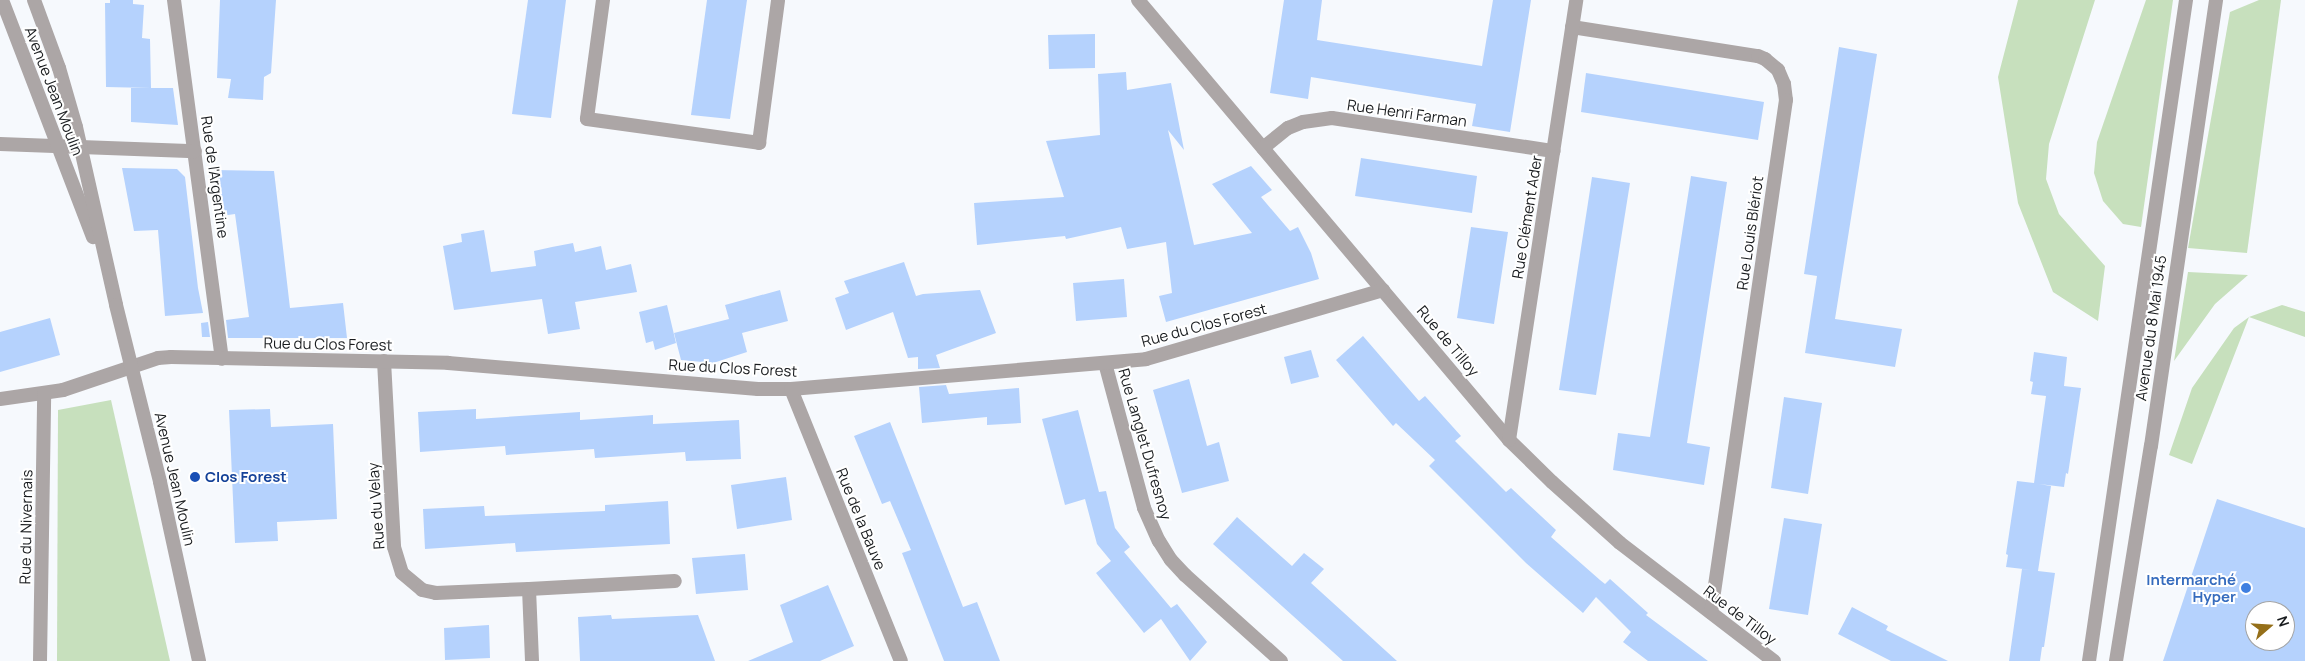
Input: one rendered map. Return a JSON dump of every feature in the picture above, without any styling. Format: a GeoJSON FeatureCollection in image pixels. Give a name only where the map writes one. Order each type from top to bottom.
{"type":"FeatureCollection","features":[{"type":"Feature","properties":{"kind":"street","name":"Avenue Jean Moulin"},"geometry":{"type":"LineString","coordinates":[[2,0],[92,234],[116,305]]}},
{"type":"Feature","properties":{"kind":"street","name":"Avenue Jean Moulin"},"geometry":{"type":"LineString","coordinates":[[34,0],[69,98],[199,661]]}},
{"type":"Feature","properties":{"kind":"street","name":"Rue de l'Argentine"},"geometry":{"type":"LineString","coordinates":[[174,0],[222,359]]}},
{"type":"Feature","properties":{"kind":"street"},"geometry":{"type":"LineString","coordinates":[[603,0],[587,119],[759,142],[778,0]]}},
{"type":"Feature","properties":{"kind":"street","name":"Rue de Tilloy"},"geometry":{"type":"LineString","coordinates":[[1138,0],[1509,440],[1597,523],[1774,661]]}},
{"type":"Feature","properties":{"kind":"street","name":"Rue Clément Ader"},"geometry":{"type":"LineString","coordinates":[[1509,440],[1576,0]]}},
{"type":"Feature","properties":{"kind":"street","name":"Avenue du 8 Mai 1945"},"geometry":{"type":"LineString","coordinates":[[2089,661],[2186,0]]}},
{"type":"Feature","properties":{"kind":"street","name":"Avenue du 8 Mai 1945"},"geometry":{"type":"LineString","coordinates":[[2116,661],[2151,446],[2216,0]]}},
{"type":"Feature","properties":{"kind":"street","name":"Rue Louis Blériot"},"geometry":{"type":"LineString","coordinates":[[1572,27],[1758,56],[1765,59],[1778,70],[1784,84],[1786,100],[1711,613]]}},
{"type":"Feature","properties":{"kind":"street","name":"Rue Henri Farman"},"geometry":{"type":"LineString","coordinates":[[1262,148],[1288,128],[1303,122],[1332,118],[1554,151]]}},
{"type":"Feature","properties":{"kind":"street"},"geometry":{"type":"LineString","coordinates":[[0,144],[195,151]]}},
{"type":"Feature","properties":{"kind":"street","name":"Rue du Clos Forest"},"geometry":{"type":"LineString","coordinates":[[0,399],[44,394],[79,385],[158,358],[471,364],[758,389],[791,389],[1105,364],[1146,359],[1183,350],[1383,290]]}},
{"type":"Feature","properties":{"kind":"street","name":"Rue du Velay"},"geometry":{"type":"LineString","coordinates":[[384,361],[394,547],[402,573],[422,590],[436,593],[675,581]]}},
{"type":"Feature","properties":{"kind":"street","name":"Rue Langlet Dufresnoy"},"geometry":{"type":"LineString","coordinates":[[1105,364],[1144,508],[1159,541],[1171,560],[1185,575],[1281,661]]}},
{"type":"Feature","properties":{"kind":"street","name":"Rue de la Bauve"},"geometry":{"type":"LineString","coordinates":[[791,389],[901,661]]}},
{"type":"Feature","properties":{"kind":"street","name":"Rue du Nivernais"},"geometry":{"type":"LineString","coordinates":[[40,661],[44,394]]}},
{"type":"Feature","properties":{"kind":"street"},"geometry":{"type":"LineString","coordinates":[[529,589],[532,661]]}},
{"type":"Feature","properties":{"kind":"green space"},"geometry":{"type":"Polygon","coordinates":[[[2018,0],[2095,0],[2049,144],[2046,179],[2059,214],[2105,266],[2098,321],[2053,292],[2018,203],[1998,77],[2018,0]]]}},
{"type":"Feature","properties":{"kind":"green space"},"geometry":{"type":"Polygon","coordinates":[[[2146,0],[2173,0],[2141,227],[2123,224],[2103,201],[2094,173],[2097,142],[2146,0]]]}},
{"type":"Feature","properties":{"kind":"green space"},"geometry":{"type":"Polygon","coordinates":[[[2259,0],[2281,0],[2247,253],[2188,248],[2230,12],[2259,0]]]}},
{"type":"Feature","properties":{"kind":"green space"},"geometry":{"type":"Polygon","coordinates":[[[2188,272],[2248,275],[2215,304],[2174,361],[2188,272]]]}},
{"type":"Feature","properties":{"kind":"green space"},"geometry":{"type":"Polygon","coordinates":[[[2282,305],[2305,312],[2305,337],[2249,317],[2282,305]]]}},
{"type":"Feature","properties":{"kind":"green space"},"geometry":{"type":"Polygon","coordinates":[[[2249,317],[2192,464],[2169,455],[2192,388],[2234,328],[2249,317]]]}},
{"type":"Feature","properties":{"kind":"green space"},"geometry":{"type":"Polygon","coordinates":[[[111,400],[170,661],[57,661],[58,410],[111,400]]]}},
{"type":"Feature","properties":{"kind":"building"},"geometry":{"type":"Polygon","coordinates":[[[110,0],[133,0],[133,4],[144,5],[142,38],[150,39],[151,88],[106,87],[105,3],[110,3],[110,0]]]}},
{"type":"Feature","properties":{"kind":"building"},"geometry":{"type":"Polygon","coordinates":[[[220,0],[276,0],[271,73],[264,77],[263,100],[228,98],[231,79],[217,78],[220,0]]]}},
{"type":"Feature","properties":{"kind":"building"},"geometry":{"type":"Polygon","coordinates":[[[528,0],[566,0],[551,118],[512,114],[528,0]]]}},
{"type":"Feature","properties":{"kind":"building"},"geometry":{"type":"Polygon","coordinates":[[[707,0],[747,0],[730,119],[691,115],[707,0]]]}},
{"type":"Feature","properties":{"kind":"building"},"geometry":{"type":"Polygon","coordinates":[[[1284,0],[1322,0],[1317,40],[1482,66],[1493,0],[1531,0],[1510,132],[1472,126],[1476,104],[1311,77],[1308,99],[1270,93],[1284,0]]]}},
{"type":"Feature","properties":{"kind":"building"},"geometry":{"type":"Polygon","coordinates":[[[1095,34],[1095,68],[1049,69],[1048,35],[1095,34]]]}},
{"type":"Feature","properties":{"kind":"building"},"geometry":{"type":"Polygon","coordinates":[[[1839,47],[1877,54],[1835,319],[1902,329],[1895,367],[1805,353],[1817,276],[1804,274],[1839,47]]]}},
{"type":"Feature","properties":{"kind":"building"},"geometry":{"type":"Polygon","coordinates":[[[1126,72],[1127,90],[1171,83],[1184,150],[1168,130],[1194,245],[1252,233],[1212,184],[1251,166],[1272,190],[1261,197],[1290,231],[1298,227],[1311,253],[1319,279],[1166,322],[1159,296],[1172,293],[1166,242],[1127,249],[1121,227],[1066,239],[1065,236],[977,245],[974,203],[1064,197],[1046,141],[1100,135],[1098,74],[1126,72]]]}},
{"type":"Feature","properties":{"kind":"building"},"geometry":{"type":"Polygon","coordinates":[[[1586,73],[1764,102],[1758,140],[1581,112],[1586,73]]]}},
{"type":"Feature","properties":{"kind":"building"},"geometry":{"type":"Polygon","coordinates":[[[131,88],[173,88],[178,125],[131,122],[131,88]]]}},
{"type":"Feature","properties":{"kind":"building"},"geometry":{"type":"Polygon","coordinates":[[[1361,158],[1477,176],[1472,213],[1355,196],[1361,158]]]}},
{"type":"Feature","properties":{"kind":"building"},"geometry":{"type":"Polygon","coordinates":[[[122,168],[177,169],[185,177],[198,288],[203,313],[165,316],[158,230],[134,231],[122,168]]]}},
{"type":"Feature","properties":{"kind":"building"},"geometry":{"type":"Polygon","coordinates":[[[214,170],[274,171],[290,308],[343,303],[347,338],[228,338],[226,320],[249,317],[235,214],[221,216],[214,170]]]}},
{"type":"Feature","properties":{"kind":"building"},"geometry":{"type":"Polygon","coordinates":[[[1691,176],[1727,182],[1687,443],[1710,447],[1704,485],[1613,470],[1618,433],[1650,437],[1691,176]]]}},
{"type":"Feature","properties":{"kind":"building"},"geometry":{"type":"Polygon","coordinates":[[[1592,177],[1630,183],[1596,395],[1559,390],[1592,177]]]}},
{"type":"Feature","properties":{"kind":"building"},"geometry":{"type":"Polygon","coordinates":[[[1471,227],[1508,232],[1494,324],[1457,318],[1471,227]]]}},
{"type":"Feature","properties":{"kind":"building"},"geometry":{"type":"Polygon","coordinates":[[[484,230],[491,272],[536,266],[534,251],[573,243],[575,252],[601,246],[606,270],[631,264],[637,292],[575,302],[580,329],[548,334],[542,299],[454,310],[443,246],[462,242],[461,234],[484,230]]]}},
{"type":"Feature","properties":{"kind":"building"},"geometry":{"type":"Polygon","coordinates":[[[904,262],[916,296],[980,290],[996,333],[936,355],[940,368],[918,369],[918,357],[908,358],[893,312],[846,330],[835,298],[849,293],[844,281],[904,262]]]}},
{"type":"Feature","properties":{"kind":"building"},"geometry":{"type":"Polygon","coordinates":[[[1124,279],[1127,317],[1076,321],[1073,283],[1124,279]]]}},
{"type":"Feature","properties":{"kind":"building"},"geometry":{"type":"Polygon","coordinates":[[[780,290],[788,321],[742,333],[747,352],[713,363],[681,360],[674,333],[729,319],[725,305],[780,290]]]}},
{"type":"Feature","properties":{"kind":"building"},"geometry":{"type":"Polygon","coordinates":[[[667,305],[676,343],[655,350],[653,341],[646,343],[639,312],[667,305]]]}},
{"type":"Feature","properties":{"kind":"building"},"geometry":{"type":"Polygon","coordinates":[[[50,318],[60,355],[0,372],[0,332],[50,318]]]}},
{"type":"Feature","properties":{"kind":"building"},"geometry":{"type":"Polygon","coordinates":[[[208,322],[210,337],[202,337],[201,323],[208,322]]]}},
{"type":"Feature","properties":{"kind":"building"},"geometry":{"type":"Polygon","coordinates":[[[1363,336],[1419,401],[1425,396],[1461,436],[1455,441],[1506,492],[1511,488],[1556,530],[1551,537],[1605,584],[1610,579],[1648,613],[1646,615],[1708,661],[1648,661],[1623,642],[1631,632],[1596,597],[1583,613],[1526,563],[1429,466],[1435,460],[1396,423],[1393,426],[1336,360],[1363,336]]]}},
{"type":"Feature","properties":{"kind":"building"},"geometry":{"type":"Polygon","coordinates":[[[1311,350],[1319,377],[1291,384],[1284,357],[1311,350]]]}},
{"type":"Feature","properties":{"kind":"building"},"geometry":{"type":"Polygon","coordinates":[[[2034,352],[2067,357],[2064,386],[2081,388],[2068,474],[2066,473],[2064,487],[2039,484],[2051,486],[2038,571],[2055,573],[2044,647],[2042,647],[2040,661],[2009,661],[2022,569],[2032,570],[2006,567],[2008,555],[2006,554],[2017,481],[2034,483],[2046,396],[2031,394],[2033,382],[2030,381],[2034,352]]]}},
{"type":"Feature","properties":{"kind":"building"},"geometry":{"type":"Polygon","coordinates":[[[1189,379],[1207,446],[1219,442],[1229,481],[1182,493],[1153,390],[1189,379]]]}},
{"type":"Feature","properties":{"kind":"building"},"geometry":{"type":"Polygon","coordinates":[[[946,385],[949,394],[1019,388],[1021,423],[987,425],[987,417],[922,423],[919,387],[946,385]]]}},
{"type":"Feature","properties":{"kind":"building"},"geometry":{"type":"Polygon","coordinates":[[[1784,397],[1822,403],[1808,494],[1771,488],[1784,397]]]}},
{"type":"Feature","properties":{"kind":"building"},"geometry":{"type":"Polygon","coordinates":[[[270,409],[271,427],[333,424],[337,519],[277,522],[278,541],[235,543],[229,410],[270,409]]]}},
{"type":"Feature","properties":{"kind":"building"},"geometry":{"type":"Polygon","coordinates":[[[476,409],[476,419],[580,412],[580,420],[653,415],[653,424],[739,420],[741,459],[686,461],[685,452],[595,458],[594,449],[506,455],[505,446],[420,452],[418,412],[476,409]]]}},
{"type":"Feature","properties":{"kind":"building"},"geometry":{"type":"Polygon","coordinates":[[[1078,410],[1099,492],[1106,491],[1115,528],[1130,547],[1124,552],[1171,608],[1177,604],[1207,642],[1190,661],[1161,619],[1144,633],[1096,573],[1111,561],[1097,544],[1085,499],[1065,505],[1042,419],[1078,410]]]}},
{"type":"Feature","properties":{"kind":"building"},"geometry":{"type":"Polygon","coordinates":[[[890,422],[963,607],[977,602],[1000,661],[944,661],[902,553],[911,550],[890,501],[882,504],[854,436],[890,422]]]}},
{"type":"Feature","properties":{"kind":"building"},"geometry":{"type":"Polygon","coordinates":[[[786,477],[792,520],[737,529],[731,485],[786,477]]]}},
{"type":"Feature","properties":{"kind":"building","name":"Intermarché Hyper"},"geometry":{"type":"Polygon","coordinates":[[[2217,499],[2305,528],[2305,661],[2163,661],[2217,499]]]}},
{"type":"Feature","properties":{"kind":"building"},"geometry":{"type":"Polygon","coordinates":[[[668,501],[670,544],[516,552],[515,543],[425,549],[423,509],[484,506],[485,516],[605,511],[605,505],[668,501]]]}},
{"type":"Feature","properties":{"kind":"building"},"geometry":{"type":"Polygon","coordinates":[[[1237,517],[1292,566],[1304,553],[1324,569],[1311,583],[1397,661],[1343,661],[1213,544],[1237,517]]]}},
{"type":"Feature","properties":{"kind":"building"},"geometry":{"type":"Polygon","coordinates":[[[1784,518],[1822,524],[1808,615],[1769,609],[1784,518]]]}},
{"type":"Feature","properties":{"kind":"building"},"geometry":{"type":"Polygon","coordinates":[[[745,554],[748,590],[696,594],[692,558],[745,554]]]}},
{"type":"Feature","properties":{"kind":"building"},"geometry":{"type":"Polygon","coordinates":[[[828,585],[854,646],[820,661],[748,661],[793,642],[780,605],[828,585]]]}},
{"type":"Feature","properties":{"kind":"building"},"geometry":{"type":"Polygon","coordinates":[[[1852,607],[1888,626],[1886,630],[1948,661],[1891,661],[1838,634],[1852,607]]]}},
{"type":"Feature","properties":{"kind":"building"},"geometry":{"type":"Polygon","coordinates":[[[611,615],[612,619],[698,615],[715,661],[580,661],[578,617],[611,615]]]}},
{"type":"Feature","properties":{"kind":"building"},"geometry":{"type":"Polygon","coordinates":[[[489,625],[490,658],[445,660],[444,628],[489,625]]]}},
{"type":"Feature","properties":{"kind":"place","name":"Clos Forest"},"geometry":{"type":"Point","coordinates":[195,477]}},
{"type":"Feature","properties":{"kind":"place","name":"Intermarché Hyper"},"geometry":{"type":"Point","coordinates":[2246,588]}}]}
